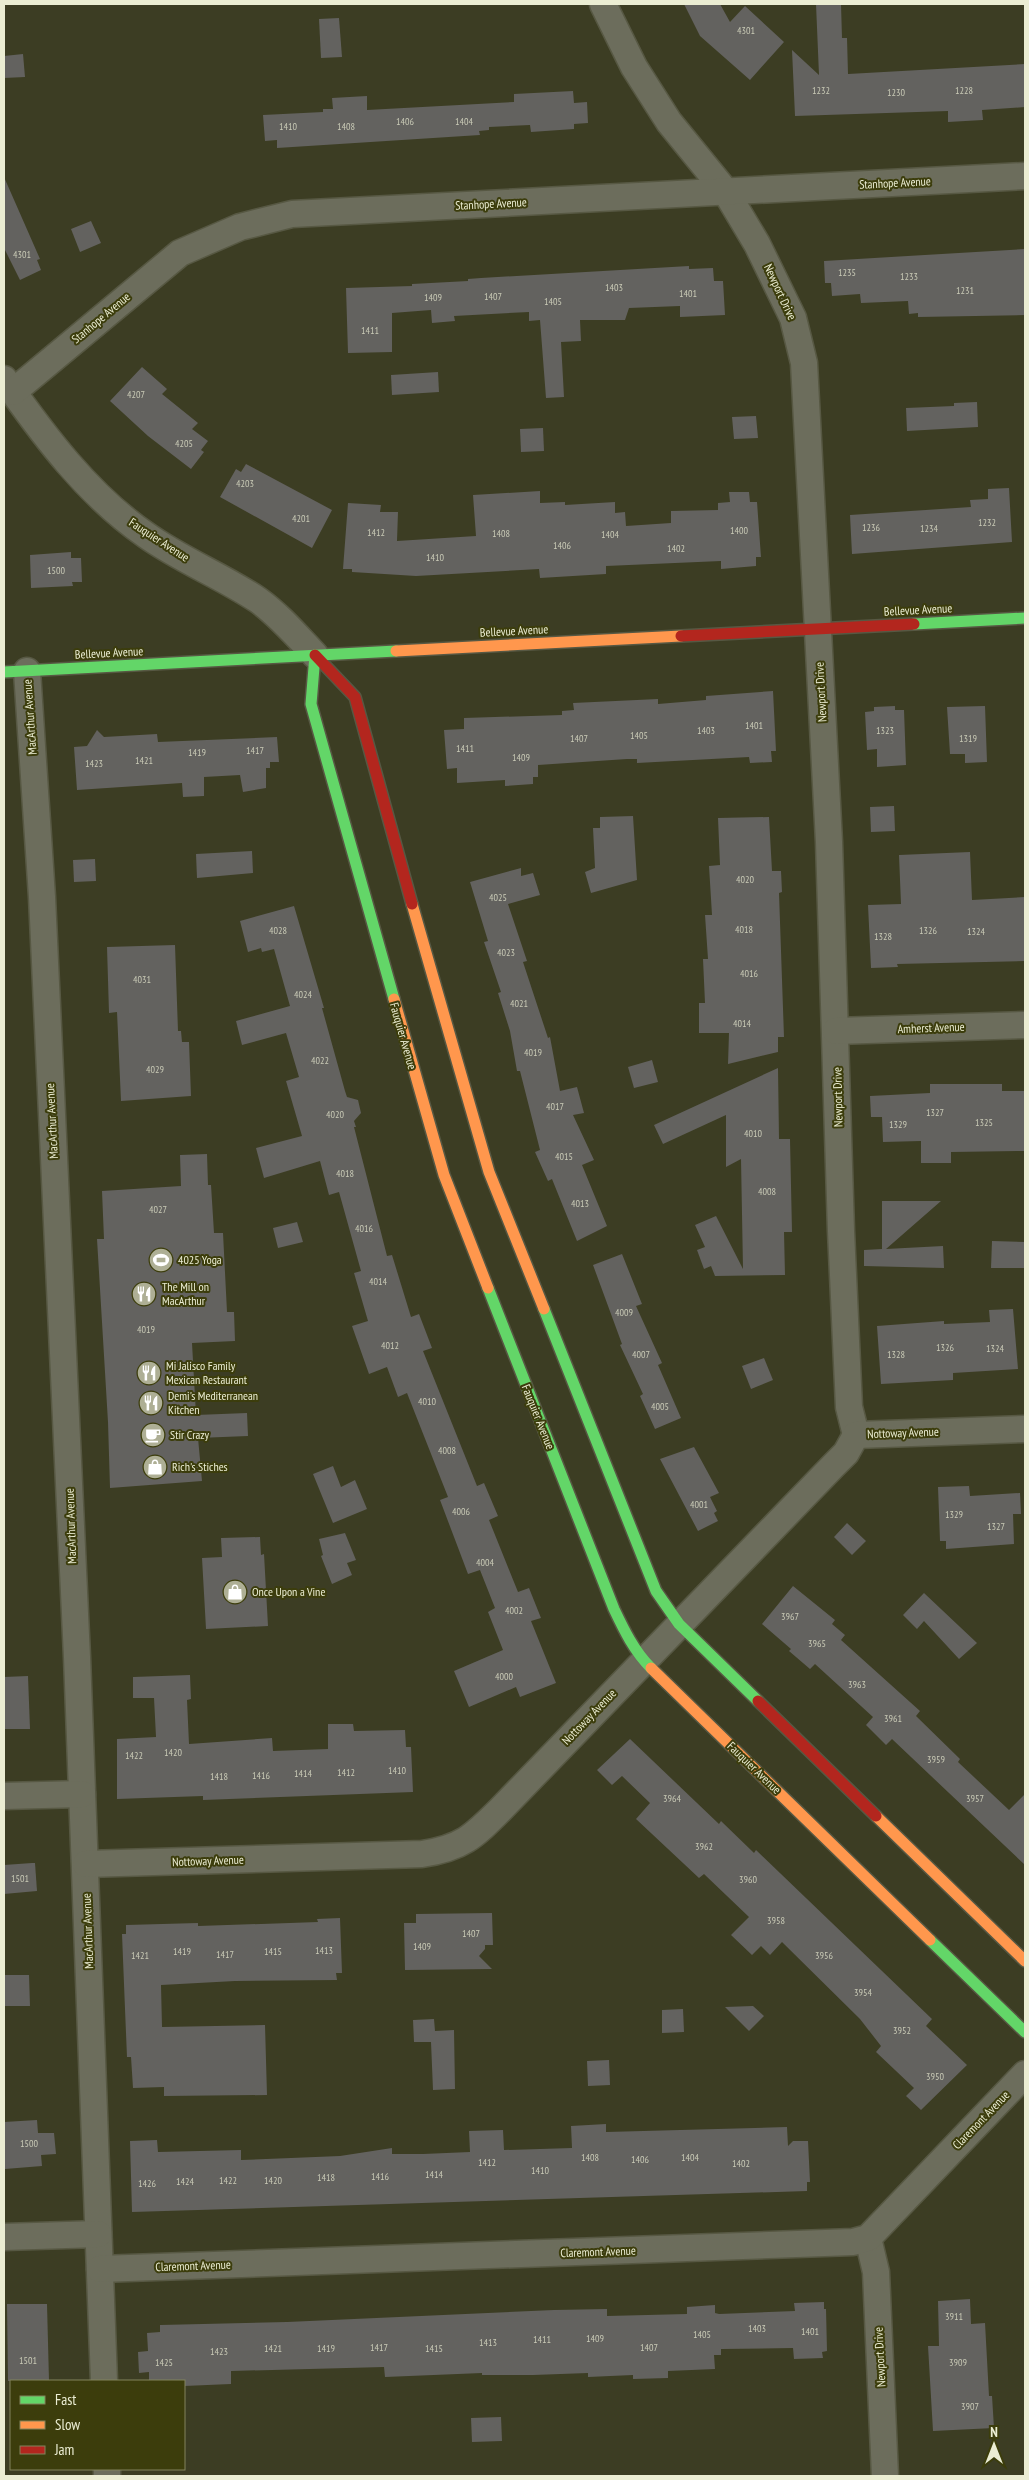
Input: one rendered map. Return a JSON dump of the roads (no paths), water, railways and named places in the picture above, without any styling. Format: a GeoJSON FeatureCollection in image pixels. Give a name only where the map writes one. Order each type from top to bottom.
{"type":"FeatureCollection","features":[{"type":"Feature","properties":{"kind":"street","name":"Newport Drive"},"geometry":{"type":"LineString","coordinates":[[603,4],[634,67],[669,122],[726,192],[757,244],[793,318],[802,355],[808,402],[836,1031],[841,1231],[849,1407],[856,1435]]}},
{"type":"Feature","properties":{"kind":"street","name":"Stanhope Avenue"},"geometry":{"type":"LineString","coordinates":[[8,386],[180,253],[240,227],[292,214],[1025,176]]}},
{"type":"Feature","properties":{"kind":"street","name":"Fauquier Avenue"},"geometry":{"type":"LineString","coordinates":[[8,386],[75,472],[117,512],[146,536],[258,601],[289,627],[355,697],[458,1070],[489,1172],[656,1591],[679,1624],[1025,1961]]}},
{"type":"Feature","properties":{"kind":"street","name":"Bellevue Avenue"},"geometry":{"type":"LineString","coordinates":[[16,672],[1025,618]]}},
{"type":"Feature","properties":{"kind":"street","name":"Fauquier Avenue"},"geometry":{"type":"LineString","coordinates":[[315,655],[311,704],[444,1175],[614,1609],[625,1632],[644,1660],[1025,2032]]}},
{"type":"Feature","properties":{"kind":"street","name":"MacArthur Avenue"},"geometry":{"type":"LineString","coordinates":[[16,672],[42,897],[86,1864],[104,2380]]}},
{"type":"Feature","properties":{"kind":"street","name":"Amherst Avenue"},"geometry":{"type":"LineString","coordinates":[[836,1031],[1025,1025]]}},
{"type":"Feature","properties":{"kind":"street","name":"Nottoway Avenue"},"geometry":{"type":"LineString","coordinates":[[86,1864],[422,1854],[460,1845],[501,1809],[846,1453],[856,1435],[1025,1429]]}},
{"type":"Feature","properties":{"kind":"street"},"geometry":{"type":"LineString","coordinates":[[4,1796],[82,1794]]}},
{"type":"Feature","properties":{"kind":"street","name":"Claremont Avenue"},"geometry":{"type":"LineString","coordinates":[[100,2269],[837,2244],[868,2238],[1025,2074]]}},
{"type":"Feature","properties":{"kind":"street"},"geometry":{"type":"LineString","coordinates":[[4,2237],[98,2234]]}},
{"type":"Feature","properties":{"kind":"street","name":"Newport Drive"},"geometry":{"type":"LineString","coordinates":[[868,2238],[876,2272],[885,2476]]}},
{"type":"Feature","properties":{"kind":"place","name":"4025 Yoga"},"geometry":{"type":"Point","coordinates":[161,1260]}},
{"type":"Feature","properties":{"kind":"place","name":"The Mill on MacArthur"},"geometry":{"type":"Point","coordinates":[144,1294]}},
{"type":"Feature","properties":{"kind":"place","name":"Mi Jalisco Family Mexican Restaurant"},"geometry":{"type":"Point","coordinates":[149,1373]}},
{"type":"Feature","properties":{"kind":"place","name":"Demi's Mediterranean Kitchen"},"geometry":{"type":"Point","coordinates":[151,1403]}},
{"type":"Feature","properties":{"kind":"place","name":"Stir Crazy"},"geometry":{"type":"Point","coordinates":[153,1435]}},
{"type":"Feature","properties":{"kind":"place","name":"Rich's Stiches"},"geometry":{"type":"Point","coordinates":[155,1467]}},
{"type":"Feature","properties":{"kind":"place","name":"Once Upon a Vine"},"geometry":{"type":"Point","coordinates":[235,1592]}}]}
